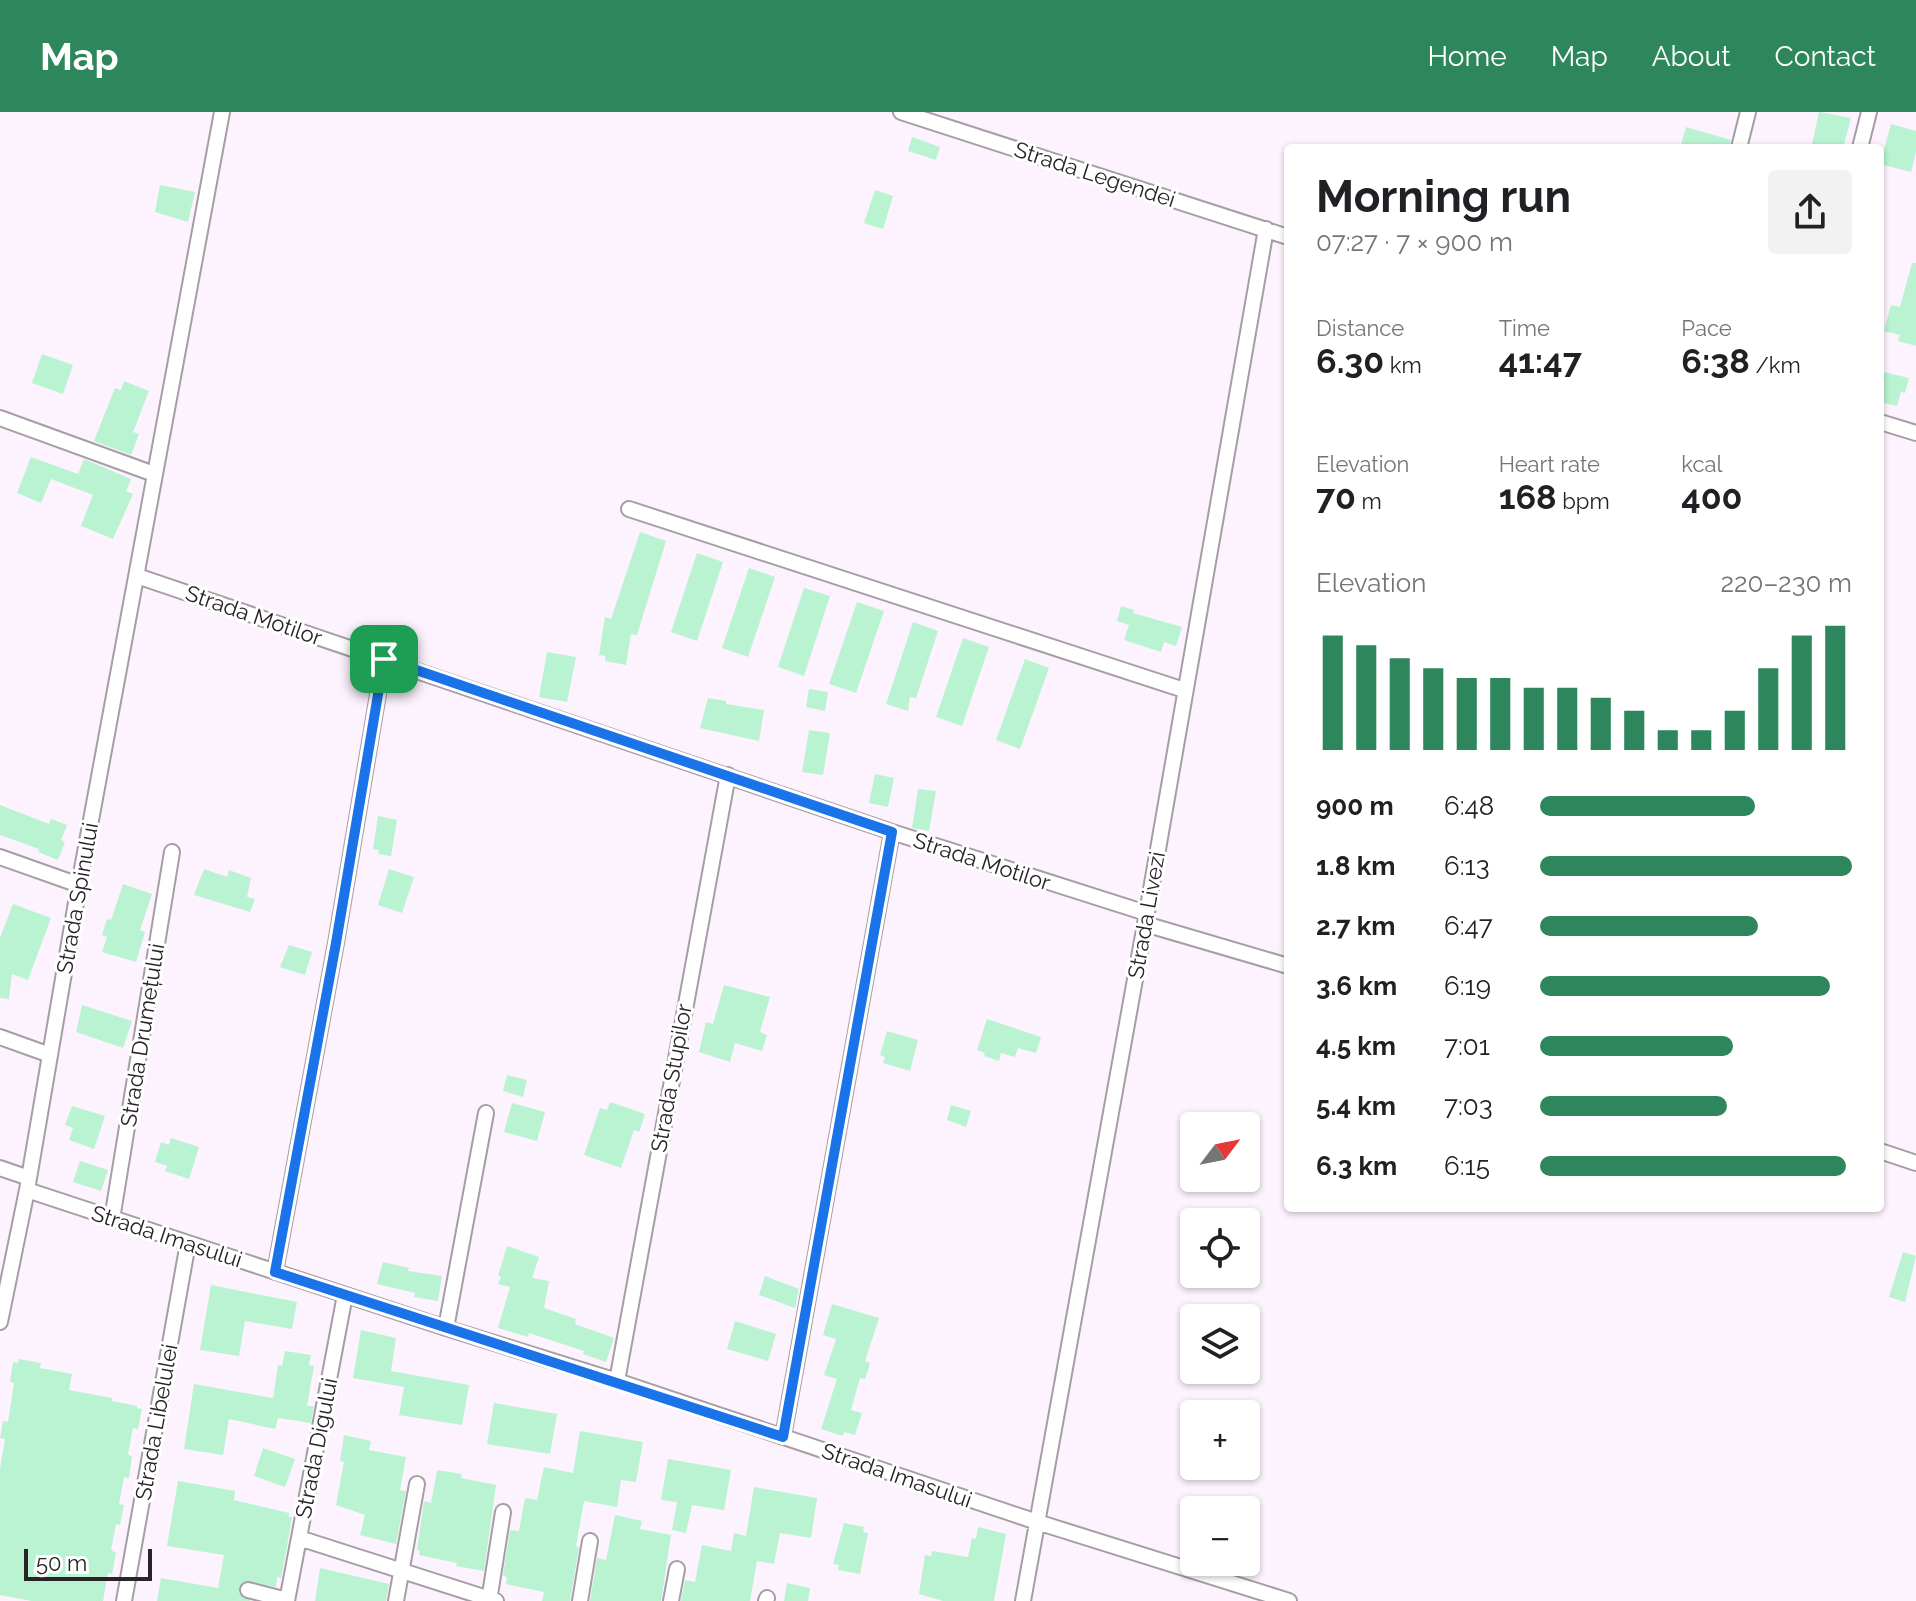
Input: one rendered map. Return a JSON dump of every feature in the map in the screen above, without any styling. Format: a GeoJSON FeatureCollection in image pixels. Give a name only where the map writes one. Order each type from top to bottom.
{"type":"FeatureCollection","features":[{"type":"Feature","properties":{"kind":"street","name":"Strada Spinului"},"geometry":{"type":"LineString","coordinates":[[0,1322],[28,1184],[79,885],[222,112]]}},
{"type":"Feature","properties":{"kind":"street","name":"Strada Legendei"},"geometry":{"type":"LineString","coordinates":[[901,112],[1284,236]]}},
{"type":"Feature","properties":{"kind":"street"},"geometry":{"type":"LineString","coordinates":[[1740,144],[1748,112]]}},
{"type":"Feature","properties":{"kind":"street"},"geometry":{"type":"LineString","coordinates":[[1861,144],[1869,112]]}},
{"type":"Feature","properties":{"kind":"street","name":"Strada Livezi"},"geometry":{"type":"LineString","coordinates":[[1023,1601],[1266,229]]}},
{"type":"Feature","properties":{"kind":"street"},"geometry":{"type":"LineString","coordinates":[[0,418],[154,474]]}},
{"type":"Feature","properties":{"kind":"street"},"geometry":{"type":"LineString","coordinates":[[1884,423],[1916,433]]}},
{"type":"Feature","properties":{"kind":"street"},"geometry":{"type":"LineString","coordinates":[[629,509],[1184,690]]}},
{"type":"Feature","properties":{"kind":"street","name":"Strada Motilor"},"geometry":{"type":"LineString","coordinates":[[137,576],[1284,965]]}},
{"type":"Feature","properties":{"kind":"street"},"geometry":{"type":"LineString","coordinates":[[275,1272],[336,943],[384,659]]}},
{"type":"Feature","properties":{"kind":"street","name":"Strada Stupilor"},"geometry":{"type":"LineString","coordinates":[[617,1381],[728,775]]}},
{"type":"Feature","properties":{"kind":"street"},"geometry":{"type":"LineString","coordinates":[[783,1437],[892,832]]}},
{"type":"Feature","properties":{"kind":"street","name":"Strada Drumețului"},"geometry":{"type":"LineString","coordinates":[[112,1219],[172,852]]}},
{"type":"Feature","properties":{"kind":"street"},"geometry":{"type":"LineString","coordinates":[[0,857],[79,885]]}},
{"type":"Feature","properties":{"kind":"street"},"geometry":{"type":"LineString","coordinates":[[0,1037],[50,1055]]}},
{"type":"Feature","properties":{"kind":"street"},"geometry":{"type":"LineString","coordinates":[[446,1328],[486,1113]]}},
{"type":"Feature","properties":{"kind":"street"},"geometry":{"type":"LineString","coordinates":[[1884,1152],[1916,1163]]}},
{"type":"Feature","properties":{"kind":"street","name":"Strada Imasului"},"geometry":{"type":"LineString","coordinates":[[0,1168],[28,1184],[112,1219],[617,1381],[1037,1522],[1289,1601]]}},
{"type":"Feature","properties":{"kind":"street","name":"Strada Libelulei"},"geometry":{"type":"LineString","coordinates":[[124,1601],[188,1243]]}},
{"type":"Feature","properties":{"kind":"street","name":"Strada Digului"},"geometry":{"type":"LineString","coordinates":[[287,1601],[345,1295]]}},
{"type":"Feature","properties":{"kind":"street"},"geometry":{"type":"LineString","coordinates":[[396,1601],[417,1484]]}},
{"type":"Feature","properties":{"kind":"street"},"geometry":{"type":"LineString","coordinates":[[299,1538],[491,1600],[503,1512]]}},
{"type":"Feature","properties":{"kind":"street"},"geometry":{"type":"LineString","coordinates":[[580,1601],[590,1541]]}},
{"type":"Feature","properties":{"kind":"street"},"geometry":{"type":"LineString","coordinates":[[671,1601],[677,1569]]}},
{"type":"Feature","properties":{"kind":"street"},"geometry":{"type":"LineString","coordinates":[[248,1590],[287,1601]]}},
{"type":"Feature","properties":{"kind":"building"},"geometry":{"type":"Polygon","coordinates":[[[1819,112],[1851,118],[1844,144],[1812,144],[1819,112]]]}},
{"type":"Feature","properties":{"kind":"building"},"geometry":{"type":"Polygon","coordinates":[[[1891,124],[1916,131],[1916,152],[1911,172],[1884,165],[1884,149],[1891,124]]]}},
{"type":"Feature","properties":{"kind":"building"},"geometry":{"type":"Polygon","coordinates":[[[1686,127],[1731,140],[1730,144],[1681,144],[1686,127]]]}},
{"type":"Feature","properties":{"kind":"building"},"geometry":{"type":"Polygon","coordinates":[[[912,137],[940,147],[936,160],[908,151],[912,137]]]}},
{"type":"Feature","properties":{"kind":"building"},"geometry":{"type":"Polygon","coordinates":[[[160,185],[195,192],[188,222],[155,212],[160,185]]]}},
{"type":"Feature","properties":{"kind":"building"},"geometry":{"type":"Polygon","coordinates":[[[875,190],[893,196],[883,229],[864,223],[875,190]]]}},
{"type":"Feature","properties":{"kind":"building"},"geometry":{"type":"Polygon","coordinates":[[[1912,263],[1916,263],[1916,346],[1898,341],[1900,335],[1884,331],[1891,305],[1900,307],[1912,263]]]}},
{"type":"Feature","properties":{"kind":"building"},"geometry":{"type":"Polygon","coordinates":[[[42,354],[73,365],[63,394],[32,383],[42,354]]]}},
{"type":"Feature","properties":{"kind":"building"},"geometry":{"type":"Polygon","coordinates":[[[1884,372],[1909,378],[1897,406],[1884,403],[1884,372]]]}},
{"type":"Feature","properties":{"kind":"building"},"geometry":{"type":"Polygon","coordinates":[[[124,381],[149,391],[133,432],[139,434],[131,455],[94,441],[115,388],[121,390],[124,381]]]}},
{"type":"Feature","properties":{"kind":"building"},"geometry":{"type":"Polygon","coordinates":[[[31,457],[78,474],[84,459],[131,479],[126,491],[133,494],[113,539],[81,526],[93,495],[51,479],[41,503],[17,493],[31,457]]]}},
{"type":"Feature","properties":{"kind":"building"},"geometry":{"type":"Polygon","coordinates":[[[640,532],[666,541],[637,635],[631,634],[626,665],[605,661],[605,656],[599,655],[605,617],[611,619],[640,532]]]}},
{"type":"Feature","properties":{"kind":"building"},"geometry":{"type":"Polygon","coordinates":[[[697,553],[723,562],[697,641],[671,632],[697,553]]]}},
{"type":"Feature","properties":{"kind":"building"},"geometry":{"type":"Polygon","coordinates":[[[749,568],[775,577],[748,657],[722,648],[749,568]]]}},
{"type":"Feature","properties":{"kind":"building"},"geometry":{"type":"Polygon","coordinates":[[[804,588],[830,596],[804,676],[778,667],[804,588]]]}},
{"type":"Feature","properties":{"kind":"building"},"geometry":{"type":"Polygon","coordinates":[[[857,602],[884,611],[856,693],[829,684],[857,602]]]}},
{"type":"Feature","properties":{"kind":"building"},"geometry":{"type":"Polygon","coordinates":[[[1121,606],[1134,610],[1133,613],[1182,627],[1176,646],[1164,642],[1161,652],[1124,640],[1129,625],[1117,621],[1121,606]]]}},
{"type":"Feature","properties":{"kind":"building"},"geometry":{"type":"Polygon","coordinates":[[[913,622],[938,631],[916,698],[910,697],[908,711],[886,704],[913,622]]]}},
{"type":"Feature","properties":{"kind":"building"},"geometry":{"type":"Polygon","coordinates":[[[963,638],[989,647],[962,726],[936,717],[963,638]]]}},
{"type":"Feature","properties":{"kind":"building"},"geometry":{"type":"Polygon","coordinates":[[[547,652],[576,657],[567,702],[539,697],[547,652]]]}},
{"type":"Feature","properties":{"kind":"building"},"geometry":{"type":"Polygon","coordinates":[[[1025,659],[1049,668],[1020,749],[996,740],[1025,659]]]}},
{"type":"Feature","properties":{"kind":"building"},"geometry":{"type":"Polygon","coordinates":[[[809,689],[828,692],[825,711],[806,707],[809,689]]]}},
{"type":"Feature","properties":{"kind":"building"},"geometry":{"type":"Polygon","coordinates":[[[708,698],[764,710],[759,741],[700,728],[708,698]]]}},
{"type":"Feature","properties":{"kind":"building"},"geometry":{"type":"Polygon","coordinates":[[[809,730],[830,733],[823,775],[802,772],[809,730]]]}},
{"type":"Feature","properties":{"kind":"building"},"geometry":{"type":"Polygon","coordinates":[[[875,774],[894,778],[888,807],[869,803],[875,774]]]}},
{"type":"Feature","properties":{"kind":"building"},"geometry":{"type":"Polygon","coordinates":[[[918,789],[936,791],[929,831],[912,828],[918,789]]]}},
{"type":"Feature","properties":{"kind":"building"},"geometry":{"type":"Polygon","coordinates":[[[0,805],[49,824],[51,819],[67,825],[58,860],[38,852],[39,849],[0,835],[0,805]]]}},
{"type":"Feature","properties":{"kind":"building"},"geometry":{"type":"Polygon","coordinates":[[[378,816],[397,820],[391,856],[378,854],[379,850],[373,849],[378,816]]]}},
{"type":"Feature","properties":{"kind":"building"},"geometry":{"type":"Polygon","coordinates":[[[204,869],[227,877],[229,870],[251,878],[247,897],[255,899],[250,912],[194,895],[204,869]]]}},
{"type":"Feature","properties":{"kind":"building"},"geometry":{"type":"Polygon","coordinates":[[[389,869],[414,877],[402,913],[378,905],[389,869]]]}},
{"type":"Feature","properties":{"kind":"building"},"geometry":{"type":"Polygon","coordinates":[[[123,884],[152,894],[140,930],[145,932],[136,962],[102,952],[107,937],[102,935],[107,919],[111,920],[123,884]]]}},
{"type":"Feature","properties":{"kind":"building"},"geometry":{"type":"Polygon","coordinates":[[[13,904],[51,918],[28,980],[12,974],[9,999],[0,998],[0,938],[13,904]]]}},
{"type":"Feature","properties":{"kind":"building"},"geometry":{"type":"Polygon","coordinates":[[[289,945],[312,952],[305,975],[280,967],[289,945]]]}},
{"type":"Feature","properties":{"kind":"building"},"geometry":{"type":"Polygon","coordinates":[[[724,985],[770,997],[760,1032],[767,1035],[762,1051],[735,1043],[730,1062],[699,1052],[706,1022],[713,1024],[724,985]]]}},
{"type":"Feature","properties":{"kind":"building"},"geometry":{"type":"Polygon","coordinates":[[[82,1005],[132,1021],[123,1048],[76,1032],[82,1005]]]}},
{"type":"Feature","properties":{"kind":"building"},"geometry":{"type":"Polygon","coordinates":[[[987,1019],[1041,1037],[1036,1053],[1018,1048],[1015,1057],[1001,1053],[999,1061],[984,1056],[985,1053],[977,1050],[987,1019]]]}},
{"type":"Feature","properties":{"kind":"building"},"geometry":{"type":"Polygon","coordinates":[[[887,1031],[918,1040],[910,1071],[883,1063],[885,1057],[880,1055],[887,1031]]]}},
{"type":"Feature","properties":{"kind":"building"},"geometry":{"type":"Polygon","coordinates":[[[507,1075],[527,1080],[523,1097],[503,1091],[507,1075]]]}},
{"type":"Feature","properties":{"kind":"building"},"geometry":{"type":"Polygon","coordinates":[[[610,1102],[645,1114],[639,1132],[634,1130],[621,1168],[584,1155],[600,1108],[607,1110],[610,1102]]]}},
{"type":"Feature","properties":{"kind":"building"},"geometry":{"type":"Polygon","coordinates":[[[512,1103],[545,1112],[537,1141],[504,1132],[512,1103]]]}},
{"type":"Feature","properties":{"kind":"building"},"geometry":{"type":"Polygon","coordinates":[[[951,1105],[971,1111],[966,1127],[947,1120],[951,1105]]]}},
{"type":"Feature","properties":{"kind":"building"},"geometry":{"type":"Polygon","coordinates":[[[72,1106],[105,1116],[94,1149],[69,1140],[73,1128],[65,1125],[72,1106]]]}},
{"type":"Feature","properties":{"kind":"building"},"geometry":{"type":"Polygon","coordinates":[[[171,1138],[199,1147],[189,1179],[165,1171],[167,1166],[155,1162],[161,1142],[169,1145],[171,1138]]]}},
{"type":"Feature","properties":{"kind":"building"},"geometry":{"type":"Polygon","coordinates":[[[80,1161],[108,1170],[101,1191],[73,1182],[80,1161]]]}},
{"type":"Feature","properties":{"kind":"building"},"geometry":{"type":"Polygon","coordinates":[[[507,1246],[539,1257],[532,1278],[549,1281],[544,1308],[576,1319],[575,1324],[614,1338],[606,1362],[583,1354],[584,1351],[529,1333],[528,1337],[498,1328],[510,1287],[498,1284],[507,1246]]]}},
{"type":"Feature","properties":{"kind":"building"},"geometry":{"type":"Polygon","coordinates":[[[1903,1252],[1916,1256],[1905,1302],[1889,1297],[1903,1252]]]}},
{"type":"Feature","properties":{"kind":"building"},"geometry":{"type":"Polygon","coordinates":[[[383,1262],[409,1268],[408,1271],[442,1276],[438,1301],[414,1297],[415,1293],[377,1284],[383,1262]]]}},
{"type":"Feature","properties":{"kind":"building"},"geometry":{"type":"Polygon","coordinates":[[[765,1276],[799,1289],[795,1308],[759,1295],[765,1276]]]}},
{"type":"Feature","properties":{"kind":"building"},"geometry":{"type":"Polygon","coordinates":[[[211,1285],[297,1302],[292,1329],[245,1321],[239,1356],[200,1350],[211,1285]]]}},
{"type":"Feature","properties":{"kind":"building"},"geometry":{"type":"Polygon","coordinates":[[[832,1304],[879,1318],[865,1361],[870,1363],[865,1379],[860,1378],[851,1410],[862,1413],[855,1435],[844,1432],[843,1436],[821,1429],[837,1379],[824,1375],[836,1339],[823,1335],[832,1304]]]}},
{"type":"Feature","properties":{"kind":"building"},"geometry":{"type":"Polygon","coordinates":[[[735,1321],[776,1334],[768,1361],[727,1349],[735,1321]]]}},
{"type":"Feature","properties":{"kind":"building"},"geometry":{"type":"Polygon","coordinates":[[[361,1330],[396,1338],[391,1371],[469,1385],[462,1425],[399,1415],[404,1387],[353,1378],[361,1330]]]}},
{"type":"Feature","properties":{"kind":"building"},"geometry":{"type":"Polygon","coordinates":[[[285,1351],[311,1355],[309,1365],[314,1366],[307,1406],[314,1406],[311,1423],[278,1418],[275,1429],[229,1419],[223,1455],[184,1449],[194,1384],[273,1398],[278,1365],[282,1366],[285,1351]]]}},
{"type":"Feature","properties":{"kind":"building"},"geometry":{"type":"Polygon","coordinates":[[[19,1359],[41,1363],[40,1368],[72,1374],[69,1390],[112,1398],[112,1401],[142,1409],[138,1429],[133,1428],[128,1454],[132,1457],[129,1478],[124,1477],[119,1504],[124,1505],[120,1525],[116,1524],[111,1550],[116,1553],[112,1574],[108,1573],[103,1601],[32,1601],[0,1595],[0,1469],[5,1439],[0,1438],[3,1421],[8,1422],[14,1383],[10,1382],[13,1362],[18,1363],[19,1359]]]}},
{"type":"Feature","properties":{"kind":"building"},"geometry":{"type":"Polygon","coordinates":[[[494,1403],[557,1414],[550,1454],[487,1444],[494,1403]]]}},
{"type":"Feature","properties":{"kind":"building"},"geometry":{"type":"Polygon","coordinates":[[[580,1431],[643,1442],[636,1482],[621,1480],[617,1507],[584,1501],[570,1601],[542,1601],[544,1592],[506,1584],[507,1578],[503,1575],[510,1530],[519,1531],[525,1498],[537,1500],[544,1467],[573,1473],[580,1431]]]}},
{"type":"Feature","properties":{"kind":"building"},"geometry":{"type":"Polygon","coordinates":[[[344,1435],[371,1441],[369,1450],[406,1457],[400,1490],[406,1491],[396,1544],[360,1535],[365,1515],[336,1505],[344,1462],[340,1461],[344,1435]]]}},
{"type":"Feature","properties":{"kind":"building"},"geometry":{"type":"Polygon","coordinates":[[[263,1448],[295,1459],[285,1487],[254,1476],[263,1448]]]}},
{"type":"Feature","properties":{"kind":"building"},"geometry":{"type":"Polygon","coordinates":[[[668,1459],[731,1470],[724,1510],[692,1505],[686,1533],[672,1530],[677,1502],[661,1500],[668,1459]]]}},
{"type":"Feature","properties":{"kind":"building"},"geometry":{"type":"Polygon","coordinates":[[[437,1470],[496,1485],[484,1571],[419,1555],[420,1551],[417,1550],[424,1501],[431,1503],[437,1470]]]}},
{"type":"Feature","properties":{"kind":"building"},"geometry":{"type":"Polygon","coordinates":[[[178,1481],[235,1491],[234,1500],[289,1513],[292,1517],[286,1552],[276,1587],[245,1581],[239,1587],[239,1593],[251,1601],[157,1601],[161,1578],[218,1588],[224,1555],[167,1546],[178,1481]]]}},
{"type":"Feature","properties":{"kind":"building"},"geometry":{"type":"Polygon","coordinates":[[[754,1487],[817,1498],[811,1538],[780,1533],[774,1564],[757,1561],[750,1601],[681,1601],[685,1580],[695,1582],[702,1545],[731,1551],[734,1533],[746,1536],[754,1487]]]}},
{"type":"Feature","properties":{"kind":"building"},"geometry":{"type":"Polygon","coordinates":[[[615,1515],[642,1521],[640,1529],[671,1535],[661,1601],[590,1601],[597,1558],[606,1560],[615,1515]]]}},
{"type":"Feature","properties":{"kind":"building"},"geometry":{"type":"Polygon","coordinates":[[[844,1523],[864,1527],[863,1532],[868,1533],[860,1574],[838,1570],[839,1565],[833,1564],[844,1523]]]}},
{"type":"Feature","properties":{"kind":"building"},"geometry":{"type":"Polygon","coordinates":[[[978,1527],[1006,1534],[994,1601],[943,1601],[919,1594],[925,1555],[931,1556],[932,1551],[968,1557],[978,1527]]]}},
{"type":"Feature","properties":{"kind":"building"},"geometry":{"type":"Polygon","coordinates":[[[320,1568],[389,1584],[386,1601],[315,1601],[320,1568]]]}},
{"type":"Feature","properties":{"kind":"building"},"geometry":{"type":"Polygon","coordinates":[[[787,1583],[810,1588],[808,1601],[784,1601],[787,1583]]]}},
{"type":"Feature","properties":{"kind":"route"},"geometry":{"type":"LineString","coordinates":[[384,659],[892,832],[783,1437],[275,1272],[336,943],[384,659]]}}]}
